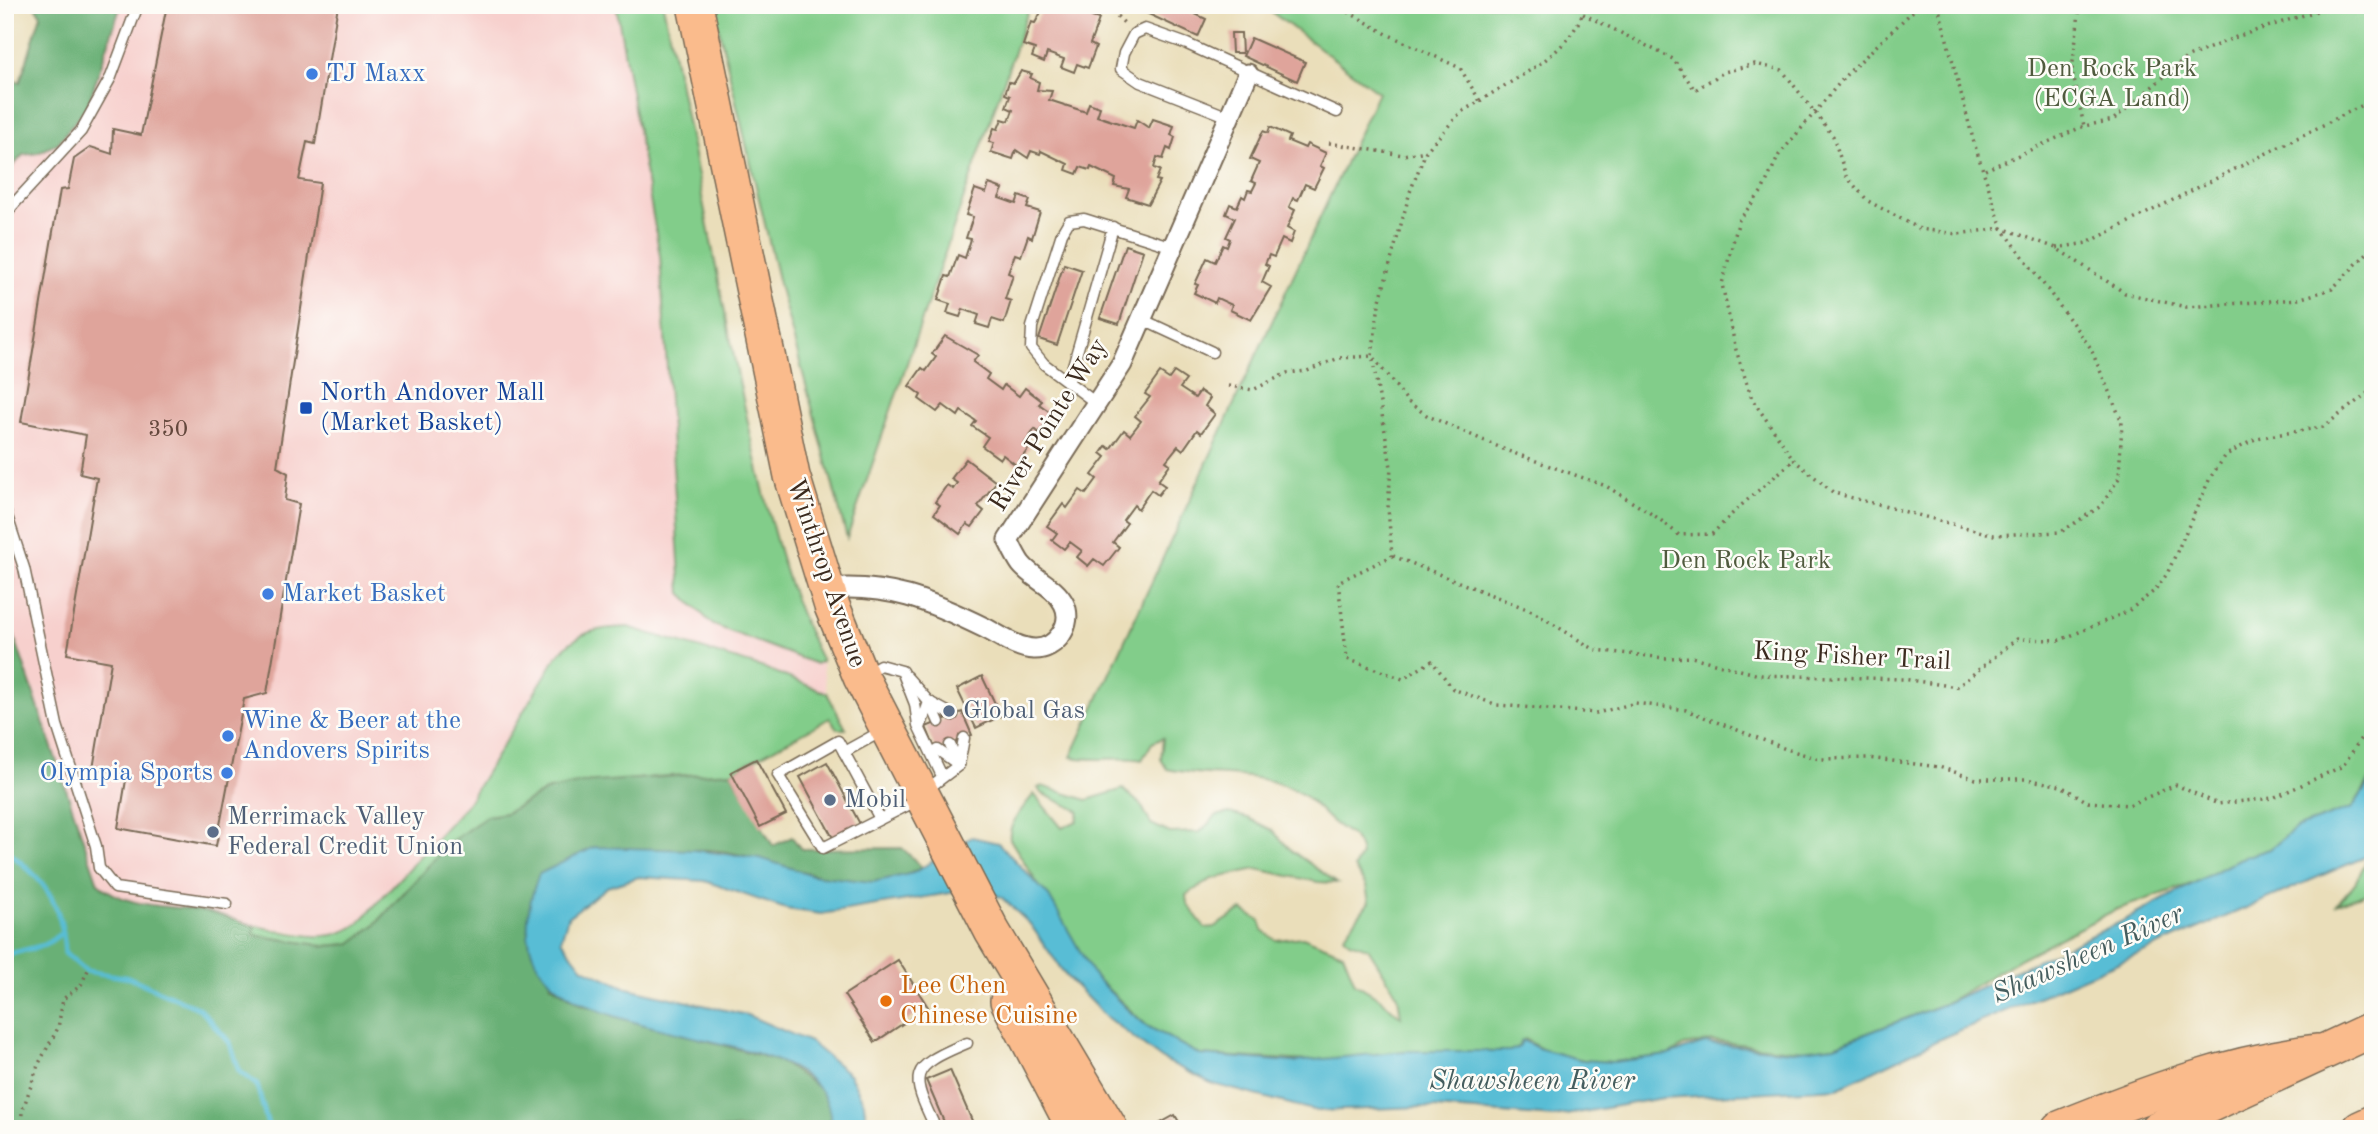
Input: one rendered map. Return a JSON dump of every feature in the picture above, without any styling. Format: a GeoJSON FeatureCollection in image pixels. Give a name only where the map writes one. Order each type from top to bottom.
{"type":"FeatureCollection","features":[{"type":"Feature","properties":{"kind":"highway","name":"Winthrop Avenue"},"geometry":{"type":"LineString","coordinates":[[676,5],[788,523],[854,679],[891,735],[912,799],[965,899],[1074,1127]]}},
{"type":"Feature","properties":{"kind":"highway","name":"Winthrop Avenue"},"geometry":{"type":"LineString","coordinates":[[695,5],[818,591]]}},
{"type":"Feature","properties":{"kind":"highway","name":"Winthrop Avenue"},"geometry":{"type":"LineString","coordinates":[[965,899],[1110,1129]]}},
{"type":"Feature","properties":{"kind":"highway"},"geometry":{"type":"LineString","coordinates":[[2157,1129],[2318,1052],[2373,1029]]}},
{"type":"Feature","properties":{"kind":"highway"},"geometry":{"type":"LineString","coordinates":[[2059,1129],[2223,1070],[2273,1057],[2318,1052]]}},
{"type":"Feature","properties":{"kind":"highway"},"geometry":{"type":"LineString","coordinates":[[2360,1129],[2373,1124]]}},
{"type":"Feature","properties":{"kind":"highway"},"geometry":{"type":"LineString","coordinates":[[2368,1129],[2373,1124]]}},
{"type":"Feature","properties":{"kind":"street","name":"River Pointe Way"},"geometry":{"type":"LineString","coordinates":[[818,591],[861,585],[890,589],[985,628],[1013,643],[1034,649],[1047,647],[1058,640],[1066,625],[1066,606],[1057,593],[1021,565],[1007,540],[1122,364],[1248,74]]}},
{"type":"Feature","properties":{"kind":"lane"},"geometry":{"type":"LineString","coordinates":[[5,217],[81,131],[111,77],[138,5]]}},
{"type":"Feature","properties":{"kind":"lane"},"geometry":{"type":"LineString","coordinates":[[1229,117],[1140,82],[1121,69],[1124,53],[1134,33],[1145,29],[1187,44],[1248,74],[1337,112]]}},
{"type":"Feature","properties":{"kind":"lane"},"geometry":{"type":"LineString","coordinates":[[1096,403],[1044,364],[1031,348],[1032,327],[1062,233],[1069,221],[1084,219],[1173,247]]}},
{"type":"Feature","properties":{"kind":"lane"},"geometry":{"type":"LineString","coordinates":[[1068,383],[1113,227]]}},
{"type":"Feature","properties":{"kind":"lane"},"geometry":{"type":"LineString","coordinates":[[1141,319],[1212,352]]}},
{"type":"Feature","properties":{"kind":"lane"},"geometry":{"type":"LineString","coordinates":[[5,510],[24,568],[57,725],[96,846],[99,868],[116,888],[227,904]]}},
{"type":"Feature","properties":{"kind":"lane"},"geometry":{"type":"LineString","coordinates":[[854,679],[880,665],[902,671],[929,702],[939,722]]}},
{"type":"Feature","properties":{"kind":"lane"},"geometry":{"type":"LineString","coordinates":[[902,671],[891,735],[912,799]]}},
{"type":"Feature","properties":{"kind":"lane"},"geometry":{"type":"LineString","coordinates":[[929,702],[925,715],[891,735],[838,741],[778,775],[823,848],[912,799],[959,765],[964,738]]}},
{"type":"Feature","properties":{"kind":"lane"},"geometry":{"type":"LineString","coordinates":[[929,702],[953,715]]}},
{"type":"Feature","properties":{"kind":"lane"},"geometry":{"type":"LineString","coordinates":[[950,745],[959,765]]}},
{"type":"Feature","properties":{"kind":"lane"},"geometry":{"type":"LineString","coordinates":[[938,750],[959,765]]}},
{"type":"Feature","properties":{"kind":"lane"},"geometry":{"type":"LineString","coordinates":[[936,1129],[917,1090],[916,1077],[922,1067],[967,1043]]}},
{"type":"Feature","properties":{"kind":"path"},"geometry":{"type":"LineString","coordinates":[[1115,5],[1112,12],[1134,33]]}},
{"type":"Feature","properties":{"kind":"path"},"geometry":{"type":"LineString","coordinates":[[1336,5],[1387,34],[1460,68],[1480,101]]}},
{"type":"Feature","properties":{"kind":"path"},"geometry":{"type":"LineString","coordinates":[[1585,5],[1577,30],[1564,46],[1461,112],[1426,151],[1393,251],[1379,304],[1372,356],[1391,467],[1388,508],[1392,556],[1338,582],[1347,659],[1403,679],[1432,661],[1453,689],[1497,705],[1597,713],[1635,703],[1686,709],[1786,749],[1819,759],[1868,758],[1939,767],[1976,779],[2026,779],[2062,786],[2088,802],[2129,805],[2176,785],[2218,804],[2273,798],[2343,766],[2370,724],[2373,705]]}},
{"type":"Feature","properties":{"kind":"path"},"geometry":{"type":"LineString","coordinates":[[1927,5],[1915,9],[1847,74],[1779,155],[1762,191],[1739,220],[1722,284],[1736,350],[1752,399],[1794,460],[1834,493],[1994,535],[2061,532],[2101,506],[2119,478],[2122,422],[2090,347],[2002,228],[1974,143],[1938,5]]}},
{"type":"Feature","properties":{"kind":"path"},"geometry":{"type":"LineString","coordinates":[[2080,5],[2073,69],[2084,126]]}},
{"type":"Feature","properties":{"kind":"path"},"geometry":{"type":"LineString","coordinates":[[1985,170],[2084,126],[2113,120],[2186,58],[2236,37],[2335,5]]}},
{"type":"Feature","properties":{"kind":"path"},"geometry":{"type":"LineString","coordinates":[[1583,14],[1674,59],[1695,90],[1724,72],[1755,64],[1783,70],[1833,136],[1846,176],[1868,201],[1920,229],[1957,234],[2002,228],[2056,248],[2124,293],[2186,306],[2298,299],[2332,289],[2373,247]]}},
{"type":"Feature","properties":{"kind":"path"},"geometry":{"type":"LineString","coordinates":[[2056,248],[2087,243],[2373,100]]}},
{"type":"Feature","properties":{"kind":"path"},"geometry":{"type":"LineString","coordinates":[[1329,143],[1403,155],[1426,151]]}},
{"type":"Feature","properties":{"kind":"path"},"geometry":{"type":"LineString","coordinates":[[1372,356],[1408,402],[1428,416],[1508,451],[1606,486],[1658,518],[1679,535],[1712,534],[1794,460]]}},
{"type":"Feature","properties":{"kind":"path"},"geometry":{"type":"LineString","coordinates":[[1228,386],[1253,390],[1287,373],[1307,371],[1339,358],[1372,356]]}},
{"type":"Feature","properties":{"kind":"path","name":"King Fisher Trail"},"geometry":{"type":"LineString","coordinates":[[1392,556],[1532,611],[1595,650],[1665,658],[1692,657],[1759,675],[1903,679],[1957,687],[2017,639],[2060,640],[2127,612],[2154,592],[2166,574],[2210,478],[2226,456],[2257,438],[2323,427],[2373,389]]}},
{"type":"Feature","properties":{"kind":"path"},"geometry":{"type":"LineString","coordinates":[[22,1129],[22,1112],[37,1065],[58,1028],[63,999],[82,985],[87,973]]}},
{"type":"Feature","properties":{"kind":"shaded area"},"geometry":{"type":"Polygon","coordinates":[[[121,5],[616,5],[660,256],[663,329],[816,664],[822,661],[827,693],[689,644],[628,627],[600,628],[557,656],[467,804],[359,923],[345,934],[330,938],[237,922],[223,915],[124,900],[108,893],[98,883],[5,609],[5,175],[23,155],[38,153],[88,105],[121,5]]]}},
{"type":"Feature","properties":{"kind":"green space"},"geometry":{"type":"Polygon","coordinates":[[[34,5],[121,5],[88,105],[58,143],[38,153],[23,155],[5,175],[5,79],[20,82],[41,15],[34,5]]]}},
{"type":"Feature","properties":{"kind":"green space"},"geometry":{"type":"Polygon","coordinates":[[[616,5],[663,5],[763,488],[793,594],[822,661],[816,664],[713,625],[681,593],[660,256],[616,5]]]}},
{"type":"Feature","properties":{"kind":"green space"},"geometry":{"type":"Polygon","coordinates":[[[711,5],[1030,5],[847,538],[780,288],[714,8],[711,5]]]}},
{"type":"Feature","properties":{"kind":"green space","name":"Den Rock Park"},"geometry":{"type":"Polygon","coordinates":[[[1262,5],[2373,5],[2373,775],[2352,808],[2284,844],[2203,880],[2115,910],[2021,958],[1944,1004],[1834,1046],[1800,1051],[1713,1041],[1684,1046],[1668,1055],[1613,1062],[1588,1061],[1545,1051],[1525,1039],[1517,1049],[1510,1051],[1405,1051],[1310,1061],[1200,1055],[1147,1026],[1094,976],[1010,839],[1014,822],[1034,794],[1062,828],[1077,821],[1079,811],[1041,793],[1038,788],[1042,786],[1087,800],[1123,789],[1141,805],[1151,824],[1170,833],[1200,832],[1216,816],[1229,813],[1248,818],[1272,830],[1292,851],[1337,883],[1318,882],[1256,869],[1212,879],[1186,895],[1187,903],[1205,928],[1215,927],[1242,910],[1260,921],[1263,931],[1276,940],[1303,937],[1343,953],[1355,983],[1381,999],[1401,1017],[1398,996],[1368,948],[1349,942],[1344,936],[1369,902],[1366,886],[1354,868],[1361,855],[1358,844],[1308,799],[1283,785],[1267,780],[1167,769],[1161,759],[1163,738],[1152,743],[1142,760],[1071,757],[1378,92],[1262,5]]]}},
{"type":"Feature","properties":{"kind":"green space"},"geometry":{"type":"Polygon","coordinates":[[[5,609],[98,883],[111,893],[126,899],[207,912],[255,926],[253,935],[325,946],[350,944],[376,924],[449,843],[487,816],[506,813],[546,791],[581,783],[731,772],[773,846],[792,837],[801,849],[902,848],[922,867],[895,878],[867,882],[809,873],[721,851],[693,850],[539,874],[551,985],[583,1005],[779,1061],[821,1089],[832,1113],[830,1129],[5,1129],[5,609]]]}},
{"type":"Feature","properties":{"kind":"green space"},"geometry":{"type":"Polygon","coordinates":[[[628,627],[764,668],[827,693],[846,729],[838,729],[830,718],[731,772],[654,777],[546,791],[506,813],[487,816],[408,888],[376,924],[350,944],[325,946],[253,935],[255,926],[322,936],[347,930],[359,923],[467,804],[557,656],[573,641],[589,632],[628,627]]]}},
{"type":"Feature","properties":{"kind":"green space"},"geometry":{"type":"Polygon","coordinates":[[[2373,856],[2373,891],[2337,904],[2355,883],[2368,858],[2373,856]]]}},
{"type":"Feature","properties":{"kind":"water","name":"Shawsheen River"},"geometry":{"type":"Polygon","coordinates":[[[2373,777],[2372,854],[1942,1038],[1838,1088],[1663,1098],[1554,1117],[1421,1107],[1317,1111],[1213,1084],[1160,1058],[1105,1016],[1066,976],[1030,924],[1001,897],[975,889],[821,914],[786,909],[705,881],[639,877],[607,887],[568,917],[561,940],[583,968],[627,988],[747,1015],[810,1042],[850,1075],[864,1103],[867,1129],[830,1129],[818,1088],[779,1062],[599,1010],[552,982],[529,939],[539,874],[594,847],[694,850],[760,858],[812,875],[873,882],[913,873],[972,837],[998,843],[1049,896],[1094,976],[1128,1010],[1147,1026],[1200,1055],[1293,1062],[1405,1051],[1510,1051],[1519,1047],[1522,1040],[1538,1048],[1582,1060],[1613,1062],[1668,1055],[1705,1043],[1793,1051],[1834,1046],[1944,1004],[2125,920],[2241,858],[2270,849],[2296,828],[2352,808],[2373,777]]]}},
{"type":"Feature","properties":{"kind":"building"},"geometry":{"type":"Polygon","coordinates":[[[167,5],[338,5],[315,144],[307,142],[299,180],[320,183],[277,467],[288,473],[285,500],[299,504],[267,693],[244,699],[216,846],[118,828],[127,774],[93,769],[111,662],[67,654],[97,478],[80,474],[86,435],[21,422],[60,190],[68,189],[74,159],[91,147],[112,154],[113,129],[141,135],[167,5]]]}},
{"type":"Feature","properties":{"kind":"building"},"geometry":{"type":"Polygon","coordinates":[[[1045,5],[1096,5],[1092,17],[1099,19],[1090,44],[1096,47],[1088,68],[1077,64],[1074,72],[1061,67],[1064,59],[1047,53],[1044,62],[1032,57],[1035,49],[1023,45],[1031,22],[1035,23],[1045,5]]]}},
{"type":"Feature","properties":{"kind":"building"},"geometry":{"type":"Polygon","coordinates":[[[1129,5],[1176,5],[1206,19],[1198,37],[1129,5]]]}},
{"type":"Feature","properties":{"kind":"building"},"geometry":{"type":"Polygon","coordinates":[[[1231,33],[1241,33],[1242,53],[1232,53],[1231,33]]]}},
{"type":"Feature","properties":{"kind":"building"},"geometry":{"type":"Polygon","coordinates":[[[1251,38],[1305,62],[1297,81],[1243,56],[1251,38]]]}},
{"type":"Feature","properties":{"kind":"building"},"geometry":{"type":"Polygon","coordinates":[[[1021,71],[1032,74],[1030,78],[1039,82],[1037,90],[1052,91],[1049,100],[1086,112],[1089,103],[1100,107],[1097,116],[1134,128],[1137,120],[1149,128],[1153,119],[1174,126],[1171,135],[1175,137],[1171,150],[1167,148],[1163,159],[1157,157],[1154,168],[1160,170],[1156,180],[1160,181],[1148,204],[1126,197],[1129,189],[1114,186],[1116,179],[1091,167],[1090,170],[1080,167],[1077,174],[1066,170],[1068,164],[1041,151],[1040,154],[1031,151],[1028,158],[1016,150],[1013,159],[991,152],[994,143],[989,142],[994,128],[998,129],[1002,119],[1009,121],[1013,110],[1006,107],[1010,96],[1005,94],[1009,82],[1014,83],[1021,71]]]}},
{"type":"Feature","properties":{"kind":"building"},"geometry":{"type":"Polygon","coordinates":[[[1270,127],[1290,136],[1288,141],[1305,148],[1307,144],[1326,153],[1320,166],[1324,168],[1314,188],[1305,184],[1298,200],[1293,198],[1289,207],[1295,210],[1287,228],[1294,232],[1290,243],[1282,239],[1274,257],[1269,255],[1265,264],[1269,266],[1262,282],[1271,287],[1251,320],[1230,310],[1232,305],[1217,298],[1215,303],[1194,293],[1198,285],[1195,284],[1207,258],[1215,262],[1223,245],[1227,247],[1230,239],[1226,237],[1235,218],[1226,214],[1230,204],[1237,207],[1242,196],[1245,198],[1248,190],[1252,191],[1256,183],[1251,181],[1259,163],[1250,159],[1263,131],[1268,133],[1270,127]]]}},
{"type":"Feature","properties":{"kind":"building"},"geometry":{"type":"Polygon","coordinates":[[[989,184],[1003,189],[999,198],[1016,204],[1019,196],[1030,200],[1027,208],[1040,212],[1032,238],[1028,236],[1021,256],[1015,254],[1008,273],[1013,275],[1005,299],[1011,301],[1004,323],[992,319],[989,328],[976,324],[979,315],[963,309],[960,317],[947,313],[950,304],[938,300],[946,276],[950,277],[958,255],[965,258],[971,239],[966,238],[973,217],[966,215],[975,189],[986,193],[989,184]]]}},
{"type":"Feature","properties":{"kind":"building"},"geometry":{"type":"Polygon","coordinates":[[[1125,245],[1143,251],[1119,324],[1100,318],[1125,245]]]}},
{"type":"Feature","properties":{"kind":"building"},"geometry":{"type":"Polygon","coordinates":[[[1064,264],[1082,270],[1057,345],[1039,339],[1064,264]]]}},
{"type":"Feature","properties":{"kind":"building"},"geometry":{"type":"Polygon","coordinates":[[[945,336],[978,355],[973,362],[989,374],[986,379],[1001,390],[1004,385],[1019,396],[1025,388],[1042,401],[1039,404],[1053,414],[1039,433],[1035,429],[1025,443],[1030,447],[1016,465],[1003,455],[1000,459],[982,446],[988,437],[972,426],[976,421],[961,411],[958,416],[943,405],[937,412],[919,399],[921,395],[909,386],[922,368],[926,371],[936,357],[932,354],[945,336]]]}},
{"type":"Feature","properties":{"kind":"building"},"geometry":{"type":"Polygon","coordinates":[[[1174,372],[1186,380],[1180,388],[1195,398],[1200,391],[1210,398],[1205,406],[1215,414],[1201,433],[1197,430],[1183,450],[1178,446],[1166,461],[1170,464],[1158,481],[1165,486],[1158,495],[1151,490],[1138,509],[1134,505],[1123,520],[1127,523],[1113,542],[1119,547],[1104,566],[1094,559],[1088,566],[1077,557],[1082,551],[1070,542],[1064,549],[1052,540],[1057,533],[1047,526],[1063,504],[1067,508],[1080,490],[1086,494],[1097,479],[1092,475],[1106,457],[1101,453],[1106,446],[1110,449],[1124,430],[1130,435],[1141,421],[1135,416],[1150,397],[1145,394],[1160,373],[1169,379],[1174,372]]]}},
{"type":"Feature","properties":{"kind":"building"},"geometry":{"type":"Polygon","coordinates":[[[966,459],[996,482],[978,506],[984,511],[972,527],[967,524],[960,534],[934,514],[940,505],[935,502],[947,485],[953,489],[957,483],[951,479],[966,459]]]}},
{"type":"Feature","properties":{"kind":"building"},"geometry":{"type":"Polygon","coordinates":[[[982,676],[1001,716],[976,728],[957,689],[982,676]]]}},
{"type":"Feature","properties":{"kind":"building"},"geometry":{"type":"Polygon","coordinates":[[[962,712],[972,735],[936,751],[926,727],[962,712]]]}},
{"type":"Feature","properties":{"kind":"building"},"geometry":{"type":"Polygon","coordinates":[[[756,759],[786,814],[760,827],[731,772],[756,759]]]}},
{"type":"Feature","properties":{"kind":"building","name":"Mobil"},"geometry":{"type":"Polygon","coordinates":[[[827,762],[860,824],[833,838],[800,777],[827,762]]]}},
{"type":"Feature","properties":{"kind":"building","name":"Lee Chen Chinese Cuisine"},"geometry":{"type":"Polygon","coordinates":[[[898,960],[928,1007],[875,1042],[844,995],[898,960]]]}},
{"type":"Feature","properties":{"kind":"building"},"geometry":{"type":"Polygon","coordinates":[[[950,1070],[973,1123],[961,1129],[947,1129],[926,1080],[950,1070]]]}},
{"type":"Feature","properties":{"kind":"building"},"geometry":{"type":"Polygon","coordinates":[[[1175,1115],[1183,1129],[1150,1129],[1175,1115]]]}},
{"type":"Feature","properties":{"kind":"waterway"},"geometry":{"type":"LineString","coordinates":[[5,850],[31,871],[49,893],[60,919],[65,953],[86,971],[130,978],[200,1009],[230,1043],[239,1071],[257,1085],[269,1129]]}},
{"type":"Feature","properties":{"kind":"waterway"},"geometry":{"type":"LineString","coordinates":[[5,955],[45,945],[63,932]]}},
{"type":"Feature","properties":{"kind":"place","name":"TJ Maxx"},"geometry":{"type":"Point","coordinates":[312,74]}},
{"type":"Feature","properties":{"kind":"place","name":"North Andover Mall (Market Basket)"},"geometry":{"type":"Point","coordinates":[306,408]}},
{"type":"Feature","properties":{"kind":"place","name":"Market Basket"},"geometry":{"type":"Point","coordinates":[268,594]}},
{"type":"Feature","properties":{"kind":"place","name":"Global Gas"},"geometry":{"type":"Point","coordinates":[949,711]}},
{"type":"Feature","properties":{"kind":"place","name":"Wine & Beer at the Andovers Spirits"},"geometry":{"type":"Point","coordinates":[228,736]}},
{"type":"Feature","properties":{"kind":"place","name":"Olympia Sports"},"geometry":{"type":"Point","coordinates":[227,773]}},
{"type":"Feature","properties":{"kind":"place","name":"Mobil"},"geometry":{"type":"Point","coordinates":[830,800]}},
{"type":"Feature","properties":{"kind":"place","name":"Merrimack Valley Federal Credit Union"},"geometry":{"type":"Point","coordinates":[213,832]}},
{"type":"Feature","properties":{"kind":"place","name":"Lee Chen Chinese Cuisine"},"geometry":{"type":"Point","coordinates":[886,1001]}},
{"type":"Feature","properties":{"kind":"park label","name":"Den Rock Park (ECGA Land)"},"geometry":{"type":"Point","coordinates":[2112,84]}}]}
